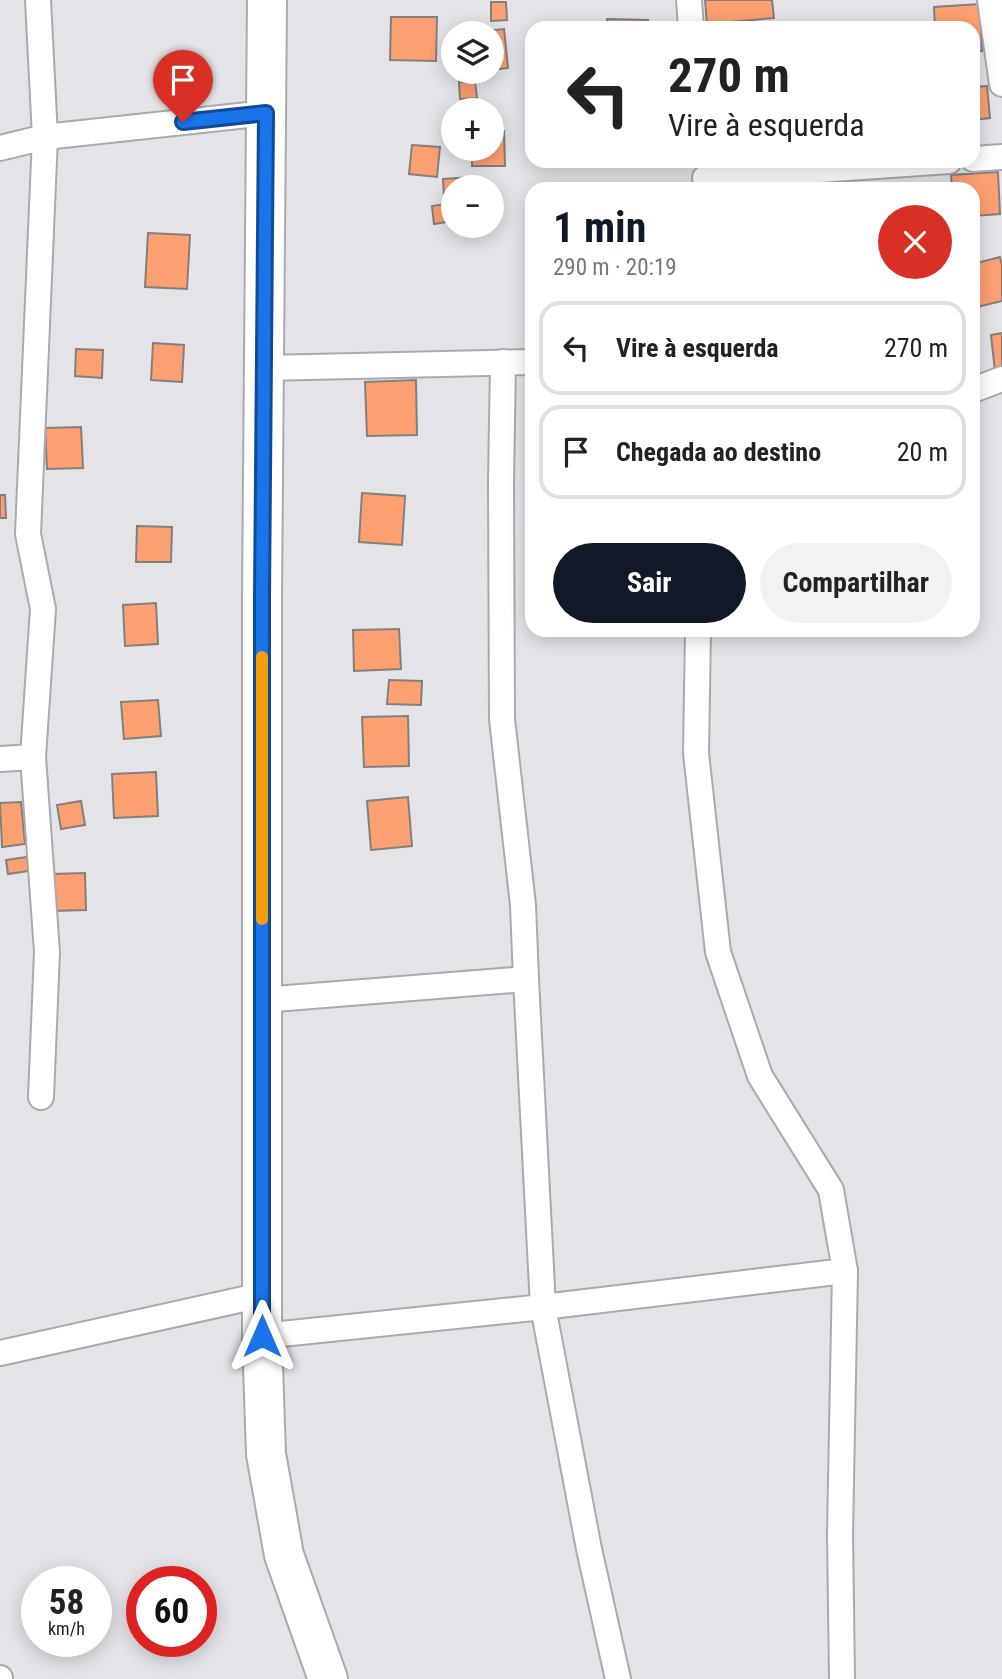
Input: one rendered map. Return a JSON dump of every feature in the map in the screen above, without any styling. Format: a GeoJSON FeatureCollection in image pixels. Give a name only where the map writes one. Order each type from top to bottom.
{"type":"FeatureCollection","features":[{"type":"Feature","properties":{"kind":"main road"},"geometry":{"type":"LineString","coordinates":[[267,0],[262,583],[262,1336],[266,1454],[284,1555],[328,1679]]}},
{"type":"Feature","properties":{"kind":"street"},"geometry":{"type":"LineString","coordinates":[[38,0],[44,137],[28,534],[43,609],[33,757],[47,952],[41,1097]]}},
{"type":"Feature","properties":{"kind":"street"},"geometry":{"type":"LineString","coordinates":[[689,0],[690,21]]}},
{"type":"Feature","properties":{"kind":"street"},"geometry":{"type":"LineString","coordinates":[[994,9],[1002,84]]}},
{"type":"Feature","properties":{"kind":"street"},"geometry":{"type":"LineString","coordinates":[[0,148],[44,137],[266,113]]}},
{"type":"Feature","properties":{"kind":"street"},"geometry":{"type":"LineString","coordinates":[[980,159],[1002,157]]}},
{"type":"Feature","properties":{"kind":"street"},"geometry":{"type":"LineString","coordinates":[[704,176],[835,168]]}},
{"type":"Feature","properties":{"kind":"street"},"geometry":{"type":"LineString","coordinates":[[503,362],[502,719],[523,905],[543,1307],[589,1549],[618,1679]]}},
{"type":"Feature","properties":{"kind":"street"},"geometry":{"type":"LineString","coordinates":[[264,368],[525,362]]}},
{"type":"Feature","properties":{"kind":"street"},"geometry":{"type":"LineString","coordinates":[[980,387],[1002,379]]}},
{"type":"Feature","properties":{"kind":"street"},"geometry":{"type":"LineString","coordinates":[[698,637],[696,753],[718,953],[760,1076],[831,1190],[845,1270],[840,1534],[842,1679]]}},
{"type":"Feature","properties":{"kind":"street"},"geometry":{"type":"LineString","coordinates":[[0,759],[33,757]]}},
{"type":"Feature","properties":{"kind":"street"},"geometry":{"type":"LineString","coordinates":[[262,1000],[526,979]]}},
{"type":"Feature","properties":{"kind":"street"},"geometry":{"type":"LineString","coordinates":[[262,1336],[543,1307],[845,1270]]}},
{"type":"Feature","properties":{"kind":"street"},"geometry":{"type":"LineString","coordinates":[[0,1353],[262,1294]]}},
{"type":"Feature","properties":{"kind":"building"},"geometry":{"type":"Polygon","coordinates":[[[705,0],[772,0],[774,18],[707,21],[705,0]]]}},
{"type":"Feature","properties":{"kind":"building"},"geometry":{"type":"Polygon","coordinates":[[[491,2],[506,2],[507,20],[491,21],[491,2]]]}},
{"type":"Feature","properties":{"kind":"building"},"geometry":{"type":"Polygon","coordinates":[[[980,4],[982,51],[980,21],[935,21],[934,7],[980,4]]]}},
{"type":"Feature","properties":{"kind":"building"},"geometry":{"type":"Polygon","coordinates":[[[391,17],[437,17],[436,61],[390,60],[391,17]]]}},
{"type":"Feature","properties":{"kind":"building"},"geometry":{"type":"Polygon","coordinates":[[[607,19],[648,20],[648,21],[607,19]]]}},
{"type":"Feature","properties":{"kind":"building"},"geometry":{"type":"Polygon","coordinates":[[[504,29],[508,68],[504,68],[504,29]]]}},
{"type":"Feature","properties":{"kind":"building"},"geometry":{"type":"Polygon","coordinates":[[[459,84],[475,84],[477,98],[460,98],[459,84]]]}},
{"type":"Feature","properties":{"kind":"building"},"geometry":{"type":"Polygon","coordinates":[[[980,86],[987,86],[990,118],[980,119],[980,86]]]}},
{"type":"Feature","properties":{"kind":"building"},"geometry":{"type":"Polygon","coordinates":[[[504,131],[505,166],[472,166],[472,161],[504,161],[504,131]]]}},
{"type":"Feature","properties":{"kind":"building"},"geometry":{"type":"Polygon","coordinates":[[[412,145],[440,147],[437,177],[409,174],[412,145]]]}},
{"type":"Feature","properties":{"kind":"building"},"geometry":{"type":"Polygon","coordinates":[[[998,172],[1000,214],[980,215],[980,182],[952,182],[951,175],[998,172]]]}},
{"type":"Feature","properties":{"kind":"building"},"geometry":{"type":"Polygon","coordinates":[[[441,205],[441,223],[434,224],[432,206],[441,205]]]}},
{"type":"Feature","properties":{"kind":"building"},"geometry":{"type":"Polygon","coordinates":[[[148,233],[190,235],[187,289],[145,287],[148,233]]]}},
{"type":"Feature","properties":{"kind":"building"},"geometry":{"type":"Polygon","coordinates":[[[1000,257],[1002,301],[980,306],[980,262],[1000,257]]]}},
{"type":"Feature","properties":{"kind":"building"},"geometry":{"type":"Polygon","coordinates":[[[1002,333],[1002,370],[995,371],[991,335],[1002,333]]]}},
{"type":"Feature","properties":{"kind":"building"},"geometry":{"type":"Polygon","coordinates":[[[153,343],[184,345],[182,382],[151,380],[153,343]]]}},
{"type":"Feature","properties":{"kind":"building"},"geometry":{"type":"Polygon","coordinates":[[[76,349],[103,350],[102,378],[75,376],[76,349]]]}},
{"type":"Feature","properties":{"kind":"building"},"geometry":{"type":"Polygon","coordinates":[[[416,380],[417,435],[367,436],[365,382],[416,380]]]}},
{"type":"Feature","properties":{"kind":"building"},"geometry":{"type":"Polygon","coordinates":[[[81,427],[83,468],[47,469],[45,428],[81,427]]]}},
{"type":"Feature","properties":{"kind":"building"},"geometry":{"type":"Polygon","coordinates":[[[362,493],[405,496],[402,545],[359,542],[362,493]]]}},
{"type":"Feature","properties":{"kind":"building"},"geometry":{"type":"Polygon","coordinates":[[[0,495],[5,495],[6,518],[0,518],[0,495]]]}},
{"type":"Feature","properties":{"kind":"building"},"geometry":{"type":"Polygon","coordinates":[[[137,526],[172,527],[171,562],[136,562],[137,526]]]}},
{"type":"Feature","properties":{"kind":"building"},"geometry":{"type":"Polygon","coordinates":[[[156,603],[158,644],[125,646],[123,605],[156,603]]]}},
{"type":"Feature","properties":{"kind":"building"},"geometry":{"type":"Polygon","coordinates":[[[399,629],[401,669],[354,671],[353,630],[399,629]]]}},
{"type":"Feature","properties":{"kind":"building"},"geometry":{"type":"Polygon","coordinates":[[[389,680],[422,681],[421,705],[387,704],[389,680]]]}},
{"type":"Feature","properties":{"kind":"building"},"geometry":{"type":"Polygon","coordinates":[[[158,700],[161,736],[124,739],[121,702],[158,700]]]}},
{"type":"Feature","properties":{"kind":"building"},"geometry":{"type":"Polygon","coordinates":[[[408,716],[409,766],[364,767],[362,717],[408,716]]]}},
{"type":"Feature","properties":{"kind":"building"},"geometry":{"type":"Polygon","coordinates":[[[156,772],[158,816],[114,818],[112,774],[156,772]]]}},
{"type":"Feature","properties":{"kind":"building"},"geometry":{"type":"Polygon","coordinates":[[[408,797],[412,846],[371,850],[367,801],[408,797]]]}},
{"type":"Feature","properties":{"kind":"building"},"geometry":{"type":"Polygon","coordinates":[[[81,801],[85,825],[61,829],[57,805],[81,801]]]}},
{"type":"Feature","properties":{"kind":"building"},"geometry":{"type":"Polygon","coordinates":[[[21,802],[25,844],[2,847],[0,803],[21,802]]]}},
{"type":"Feature","properties":{"kind":"building"},"geometry":{"type":"Polygon","coordinates":[[[27,857],[29,871],[8,874],[6,860],[27,857]]]}},
{"type":"Feature","properties":{"kind":"building"},"geometry":{"type":"Polygon","coordinates":[[[85,873],[86,910],[52,911],[51,874],[85,873]]]}},
{"type":"Feature","properties":{"kind":"slow traffic"},"geometry":{"type":"LineString","coordinates":[[262,657],[262,919]]}},
{"type":"Feature","properties":{"kind":"route"},"geometry":{"type":"LineString","coordinates":[[183,122],[266,113],[262,597],[262,1336]]}}]}
